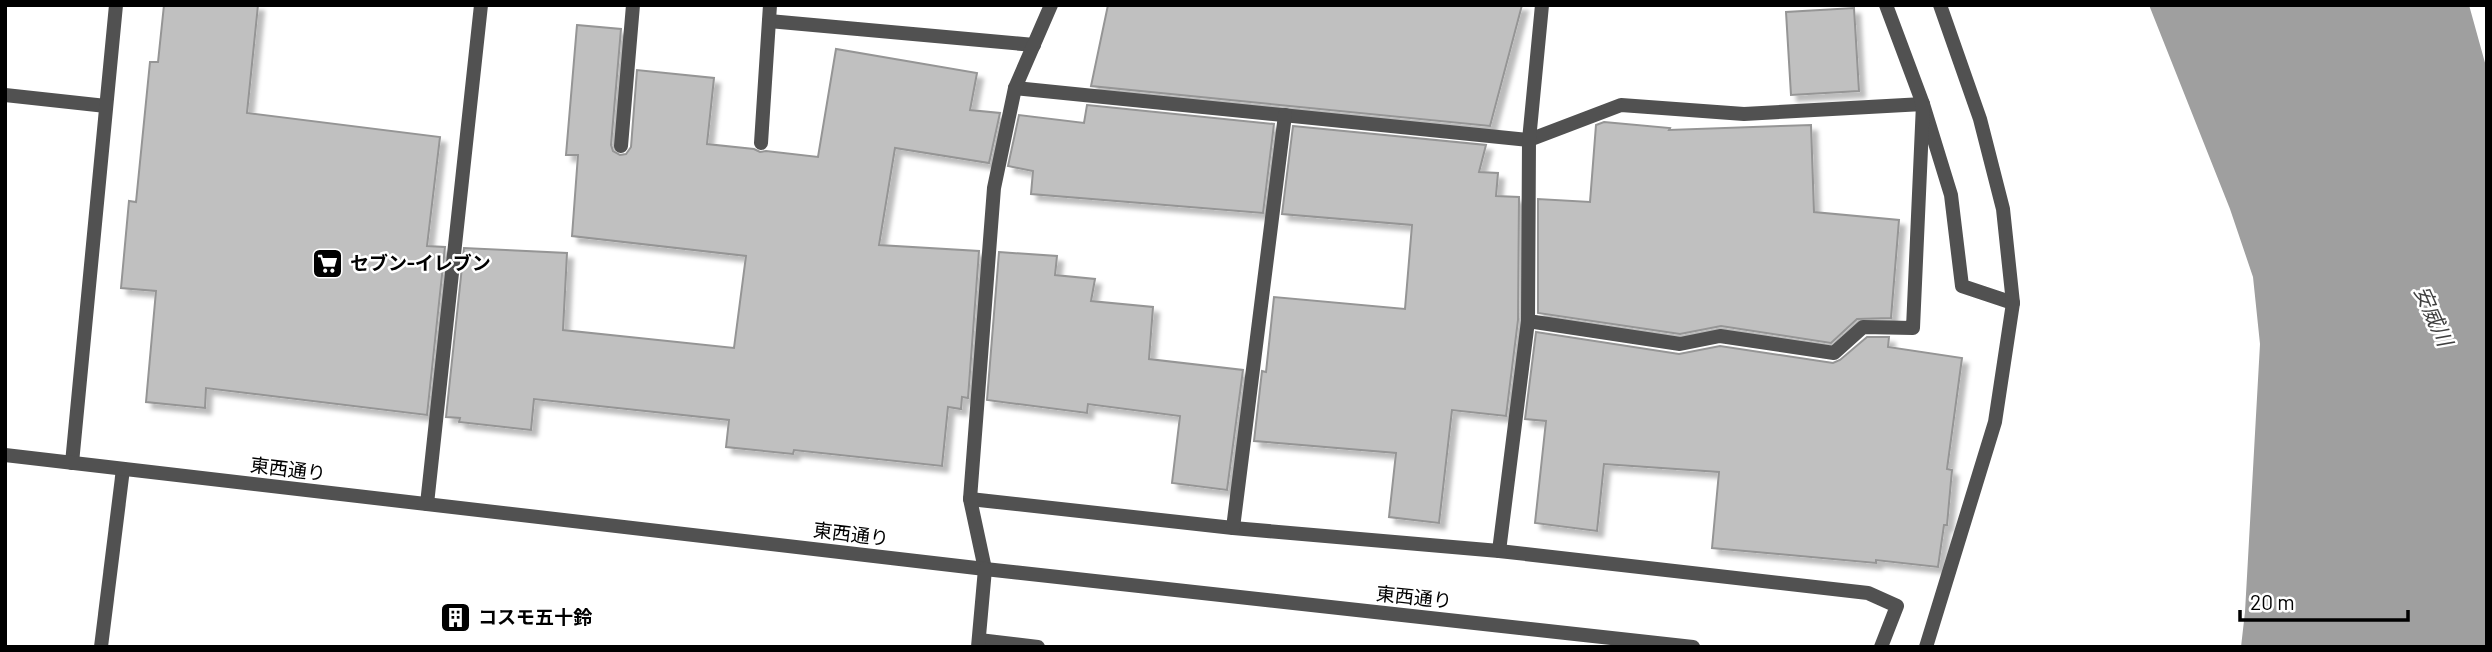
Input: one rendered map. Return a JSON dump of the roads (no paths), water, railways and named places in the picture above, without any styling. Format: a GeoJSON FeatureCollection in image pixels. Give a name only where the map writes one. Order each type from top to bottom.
{"type":"FeatureCollection","features":[{"type":"Feature","properties":{"kind":"street"},"geometry":{"type":"LineString","coordinates":[[72,463],[116,5]]}},
{"type":"Feature","properties":{"kind":"street"},"geometry":{"type":"LineString","coordinates":[[427,504],[481,5]]}},
{"type":"Feature","properties":{"kind":"street"},"geometry":{"type":"LineString","coordinates":[[621,146],[633,5]]}},
{"type":"Feature","properties":{"kind":"street"},"geometry":{"type":"LineString","coordinates":[[761,143],[770,5]]}},
{"type":"Feature","properties":{"kind":"street"},"geometry":{"type":"LineString","coordinates":[[1038,647],[978,643],[985,569],[970,499],[994,188],[1015,88],[1051,5]]}},
{"type":"Feature","properties":{"kind":"street"},"geometry":{"type":"LineString","coordinates":[[1499,551],[1528,321],[1529,140],[1542,5]]}},
{"type":"Feature","properties":{"kind":"street"},"geometry":{"type":"LineString","coordinates":[[1886,5],[1923,104],[1951,195],[1962,286],[2013,303]]}},
{"type":"Feature","properties":{"kind":"street"},"geometry":{"type":"LineString","coordinates":[[1926,647],[1995,422],[2013,303],[2003,209],[1980,119],[1940,5]]}},
{"type":"Feature","properties":{"kind":"street"},"geometry":{"type":"LineString","coordinates":[[769,21],[1034,45]]}},
{"type":"Feature","properties":{"kind":"street"},"geometry":{"type":"LineString","coordinates":[[1015,88],[1529,140],[1621,105],[1744,114],[1923,104]]}},
{"type":"Feature","properties":{"kind":"street"},"geometry":{"type":"LineString","coordinates":[[5,95],[106,106]]}},
{"type":"Feature","properties":{"kind":"street"},"geometry":{"type":"LineString","coordinates":[[1528,321],[1680,344],[1720,336],[1834,353],[1863,327],[1913,328],[1923,104]]}},
{"type":"Feature","properties":{"kind":"street"},"geometry":{"type":"LineString","coordinates":[[1233,528],[1285,115]]}},
{"type":"Feature","properties":{"kind":"street","name":"東西通り"},"geometry":{"type":"LineString","coordinates":[[5,455],[985,569],[1693,647]]}},
{"type":"Feature","properties":{"kind":"street"},"geometry":{"type":"LineString","coordinates":[[101,647],[123,469]]}},
{"type":"Feature","properties":{"kind":"street"},"geometry":{"type":"LineString","coordinates":[[970,499],[1233,528],[1499,551],[1868,593],[1897,606],[1881,647]]}},
{"type":"Feature","properties":{"kind":"water","name":"安威川"},"geometry":{"type":"Polygon","coordinates":[[[2149,5],[2469,5],[2487,70],[2487,647],[2241,647],[2260,344],[2253,277],[2230,209],[2149,5]]]}},
{"type":"Feature","properties":{"kind":"place","name":"セブン-イレブン"},"geometry":{"type":"Point","coordinates":[327,263]}},
{"type":"Feature","properties":{"kind":"place","name":"コスモ五十鈴"},"geometry":{"type":"Point","coordinates":[455,617]}}]}
